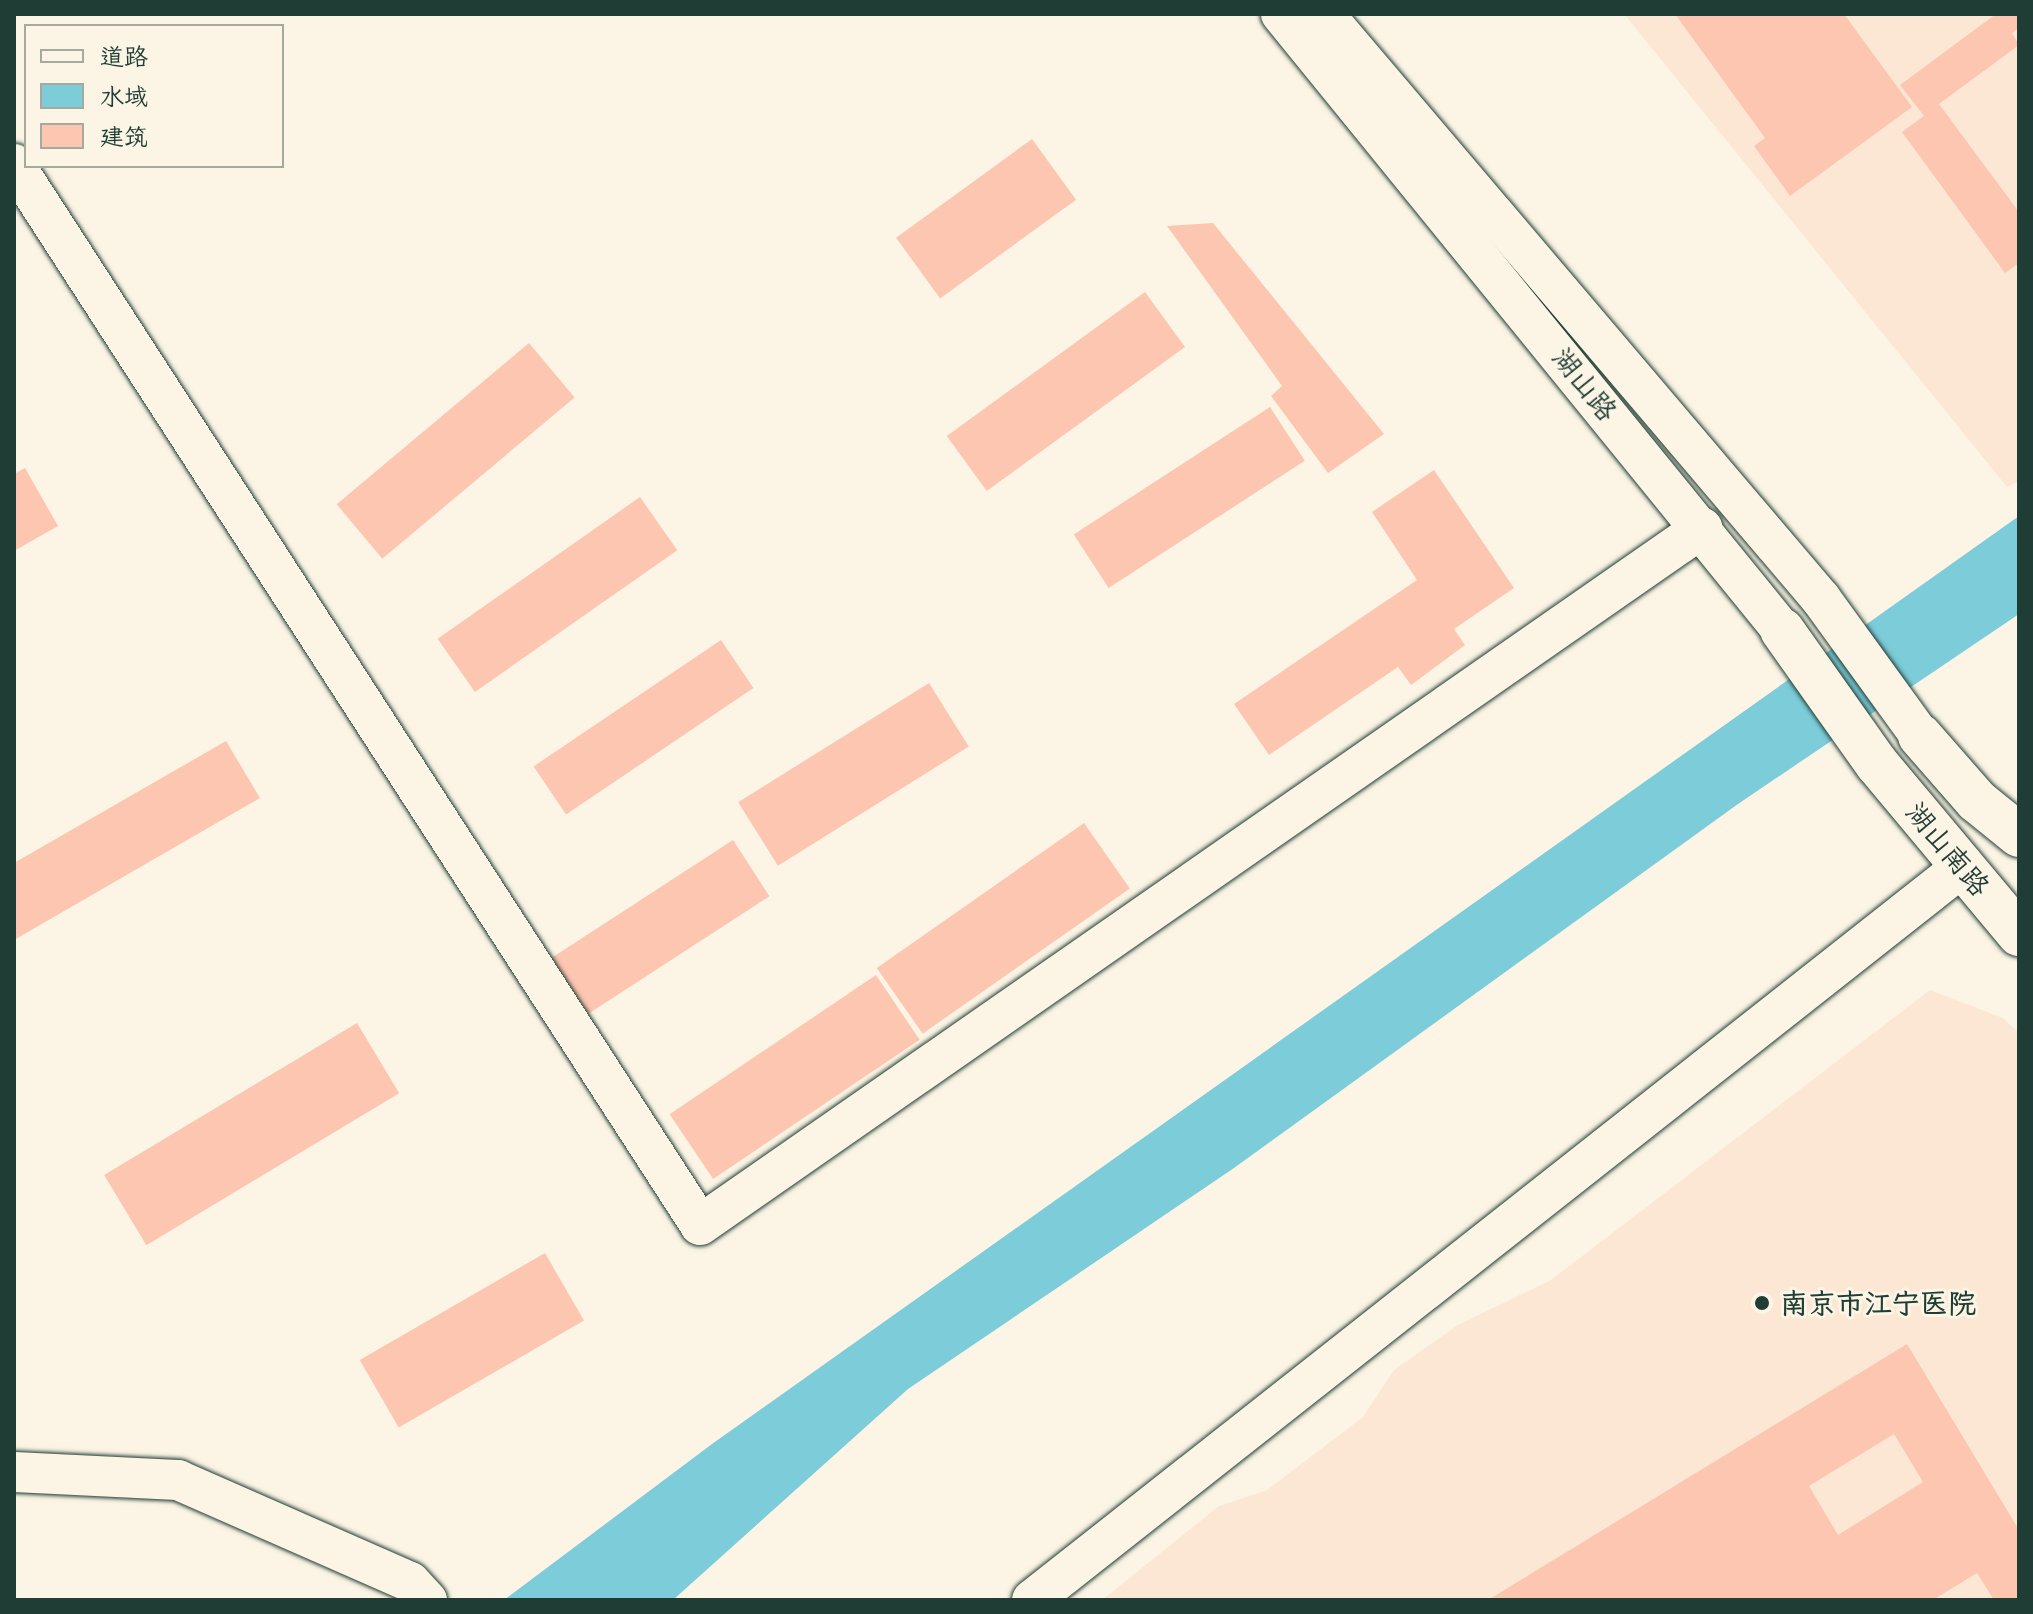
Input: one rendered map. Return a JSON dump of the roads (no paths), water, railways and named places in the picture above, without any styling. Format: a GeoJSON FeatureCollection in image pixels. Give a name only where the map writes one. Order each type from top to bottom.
{"type":"FeatureCollection","features":[{"type":"Feature","properties":{"kind":"main road","name":"湖山路"},"geometry":{"type":"LineString","coordinates":[[1782,630],[1877,764]]}},
{"type":"Feature","properties":{"kind":"main road","name":"湖山南路"},"geometry":{"type":"LineString","coordinates":[[1920,736],[1977,801],[2019,835]]}},
{"type":"Feature","properties":{"kind":"main road","name":"湖山南路"},"geometry":{"type":"LineString","coordinates":[[1877,764],[2019,934]]}},
{"type":"Feature","properties":{"kind":"street","name":"湖山路"},"geometry":{"type":"LineString","coordinates":[[1281,14],[1782,630]]}},
{"type":"Feature","properties":{"kind":"street","name":"湖山路"},"geometry":{"type":"LineString","coordinates":[[1324,14],[1821,599],[1920,736]]}},
{"type":"Feature","properties":{"kind":"street"},"geometry":{"type":"LineString","coordinates":[[14,164],[700,1225],[1702,528]]}},
{"type":"Feature","properties":{"kind":"street"},"geometry":{"type":"LineString","coordinates":[[1032,1600],[1962,867]]}},
{"type":"Feature","properties":{"kind":"street"},"geometry":{"type":"LineString","coordinates":[[14,1472],[178,1480],[410,1582],[427,1600]]}},
{"type":"Feature","properties":{"kind":"water"},"geometry":{"type":"Polygon","coordinates":[[[2019,516],[2019,614],[1738,804],[1234,1168],[908,1389],[673,1600],[504,1600],[712,1444],[2019,516]]]}},
{"type":"Feature","properties":{"kind":"place","name":"南京市江宁医院"},"geometry":{"type":"Point","coordinates":[1762,1303]}}]}
